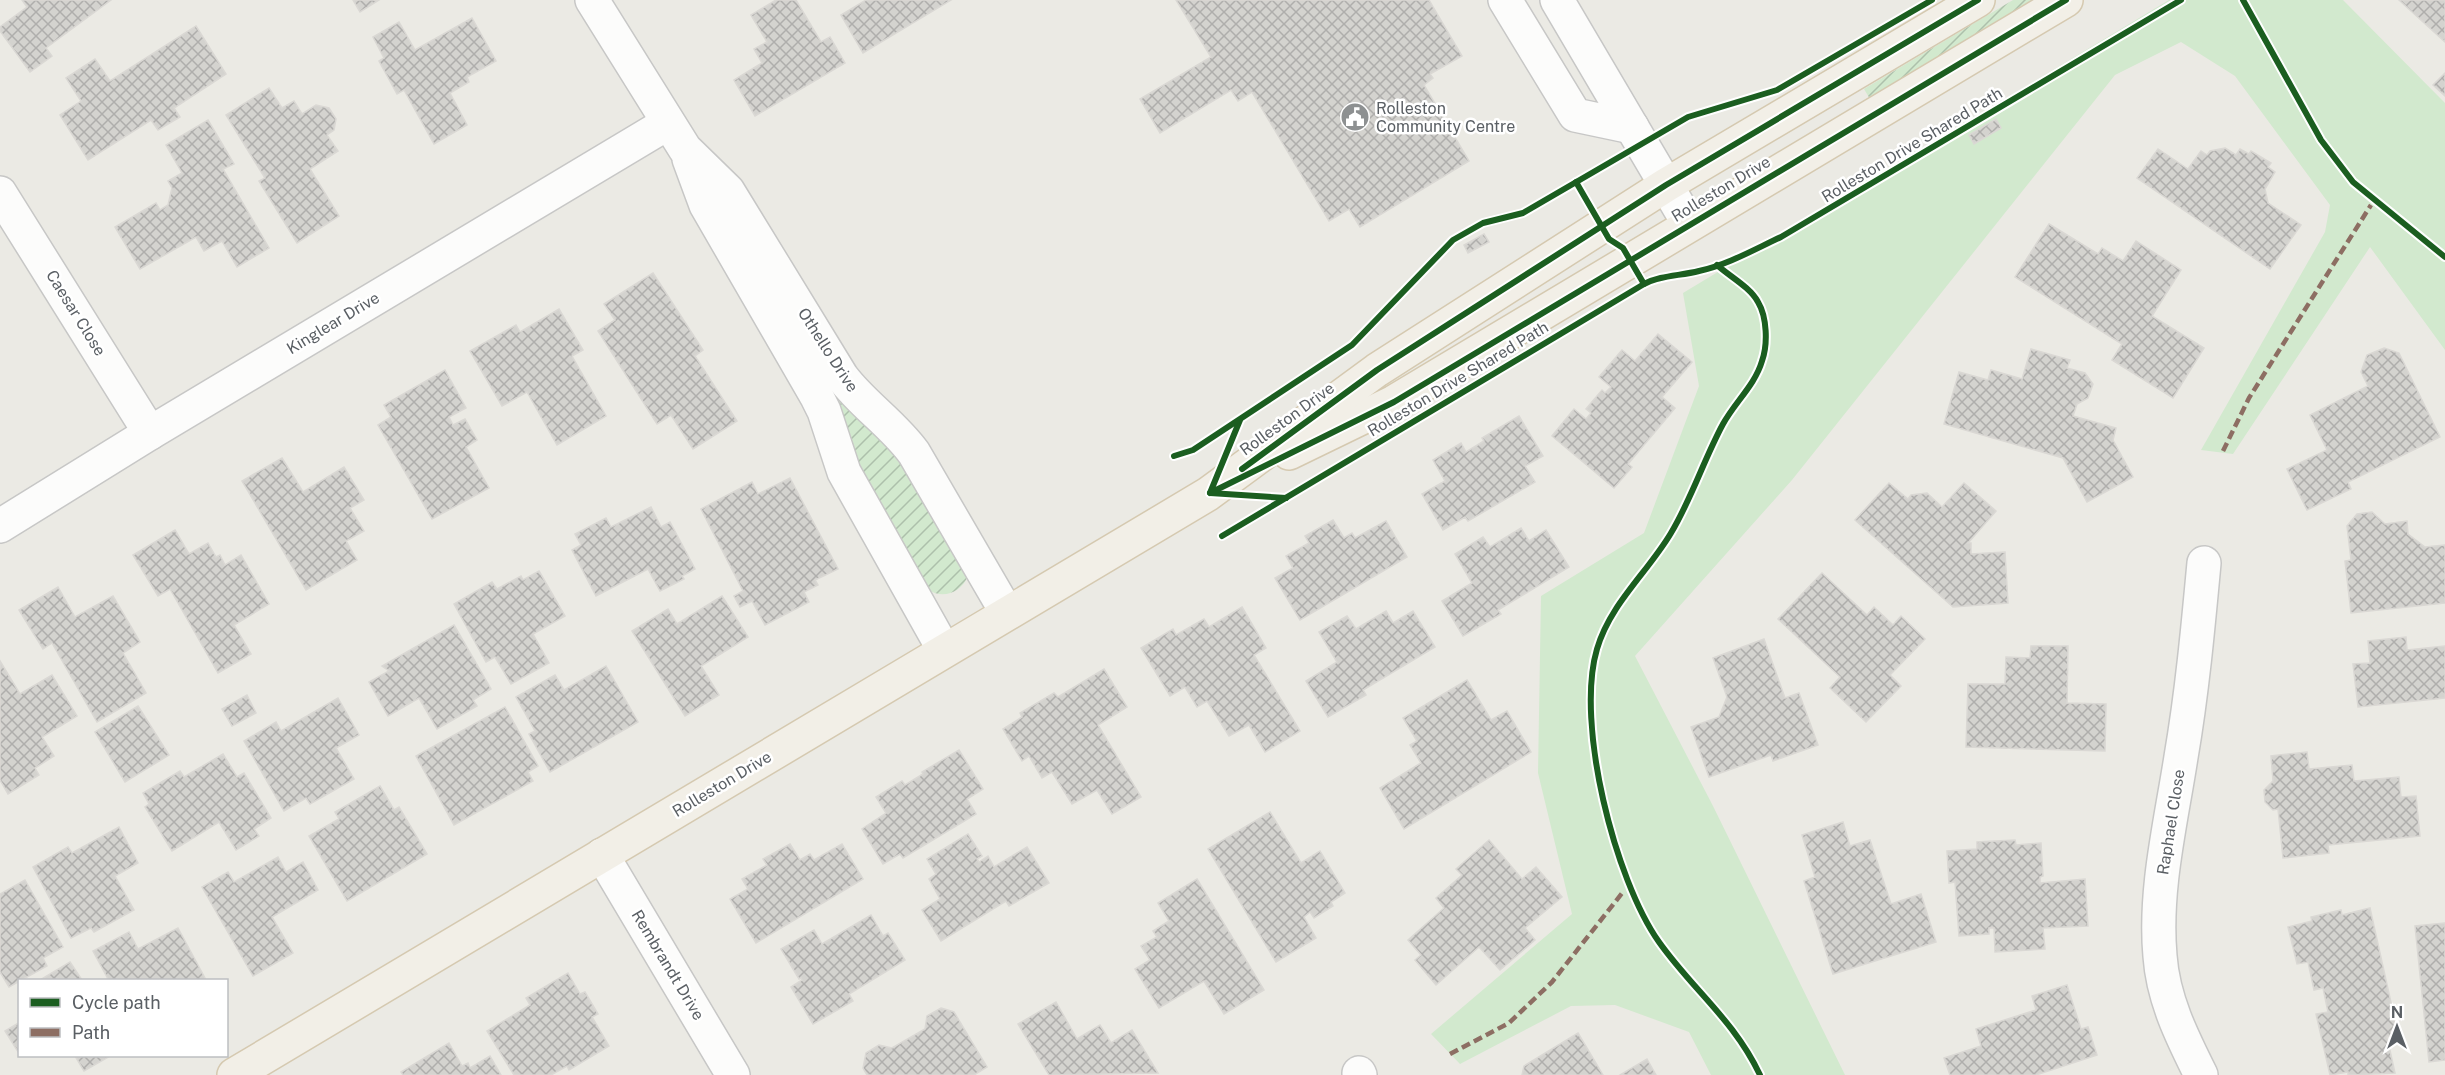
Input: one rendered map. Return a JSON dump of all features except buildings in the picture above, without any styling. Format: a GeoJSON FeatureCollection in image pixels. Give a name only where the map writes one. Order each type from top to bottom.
{"type":"FeatureCollection","features":[{"type":"Feature","properties":{"kind":"main road","name":"Rolleston Drive"},"geometry":{"type":"LineString","coordinates":[[1210,493],[1377,370],[1666,184],[1978,0]]}},
{"type":"Feature","properties":{"kind":"main road","name":"Rolleston Drive"},"geometry":{"type":"LineString","coordinates":[[234,1075],[1210,493],[1394,402],[2066,0]]}},
{"type":"Feature","properties":{"kind":"street","name":"Othello Drive"},"geometry":{"type":"LineString","coordinates":[[592,0],[676,136],[706,205],[820,404],[844,472],[944,650]]}},
{"type":"Feature","properties":{"kind":"street"},"geometry":{"type":"LineString","coordinates":[[1505,0],[1575,115],[1632,127]]}},
{"type":"Feature","properties":{"kind":"street"},"geometry":{"type":"LineString","coordinates":[[1557,0],[1689,224]]}},
{"type":"Feature","properties":{"kind":"street","name":"Othello Drive"},"geometry":{"type":"LineString","coordinates":[[676,136],[728,192],[842,377],[864,404],[898,433],[914,453],[1007,613]]}},
{"type":"Feature","properties":{"kind":"street","name":"Kinglear Drive"},"geometry":{"type":"LineString","coordinates":[[0,526],[150,433],[676,136]]}},
{"type":"Feature","properties":{"kind":"street","name":"Caesar Close"},"geometry":{"type":"LineString","coordinates":[[0,193],[150,433]]}},
{"type":"Feature","properties":{"kind":"street","name":"Raphael Close"},"geometry":{"type":"LineString","coordinates":[[2201,1075],[2177,1028],[2166,989],[2160,956],[2160,899],[2192,688],[2204,563]]}},
{"type":"Feature","properties":{"kind":"street","name":"Rembrandt Drive"},"geometry":{"type":"LineString","coordinates":[[602,855],[733,1075]]}},
{"type":"Feature","properties":{"kind":"green space"},"geometry":{"type":"Polygon","coordinates":[[[2013,0],[2037,0],[1870,99],[1864,89],[2013,0]]]}},
{"type":"Feature","properties":{"kind":"green space"},"geometry":{"type":"Polygon","coordinates":[[[2169,0],[2343,0],[2445,103],[2445,350],[2370,247],[2233,454],[2201,450],[2325,232],[2330,205],[2235,76],[2181,42],[2115,75],[1792,480],[1635,656],[1713,806],[1845,1075],[1711,1075],[1689,1032],[1615,1005],[1571,1006],[1460,1064],[1431,1034],[1572,914],[1538,773],[1541,596],[1644,533],[1699,386],[1683,293],[2169,0]]]}},
{"type":"Feature","properties":{"kind":"green space"},"geometry":{"type":"Polygon","coordinates":[[[711,196],[881,428],[968,576],[961,587],[945,594],[927,589],[711,196]]]}},
{"type":"Feature","properties":{"kind":"marked path"},"geometry":{"type":"LineString","coordinates":[[2223,451],[2249,398],[2371,205]]}},
{"type":"Feature","properties":{"kind":"marked path"},"geometry":{"type":"LineString","coordinates":[[1450,1054],[1509,1023],[1552,982],[1623,892]]}},
{"type":"Feature","properties":{"kind":"cycle path"},"geometry":{"type":"LineString","coordinates":[[1174,456],[1193,450],[1352,345],[1453,240],[1483,223],[1523,213],[1688,117],[1777,90],[1932,0]]}},
{"type":"Feature","properties":{"kind":"cycle path"},"geometry":{"type":"LineString","coordinates":[[1242,469],[1377,370],[1666,185],[1978,0]]}},
{"type":"Feature","properties":{"kind":"cycle path","name":"Rolleston Drive Shared Path"},"geometry":{"type":"LineString","coordinates":[[1210,493],[1394,402],[2066,0]]}},
{"type":"Feature","properties":{"kind":"cycle path","name":"Rolleston Drive Shared Path"},"geometry":{"type":"LineString","coordinates":[[1222,536],[1644,284],[1720,265],[1781,237],[2181,0]]}},
{"type":"Feature","properties":{"kind":"cycle path"},"geometry":{"type":"LineString","coordinates":[[2243,0],[2321,140],[2353,182],[2445,257]]}},
{"type":"Feature","properties":{"kind":"cycle path"},"geometry":{"type":"LineString","coordinates":[[1576,182],[1609,239],[1623,248],[1644,284]]}},
{"type":"Feature","properties":{"kind":"cycle path"},"geometry":{"type":"LineString","coordinates":[[1717,265],[1745,287],[1758,302],[1765,323],[1764,354],[1755,378],[1723,424],[1671,533],[1620,603],[1603,633],[1597,649],[1592,680],[1591,717],[1595,758],[1614,842],[1643,915],[1672,959],[1726,1021],[1750,1055],[1760,1075]]}},
{"type":"Feature","properties":{"kind":"cycle path"},"geometry":{"type":"LineString","coordinates":[[1240,420],[1210,493],[1286,498]]}},
{"type":"Feature","properties":{"kind":"place","name":"Rolleston Community Centre"},"geometry":{"type":"Point","coordinates":[1355,117]}}]}
